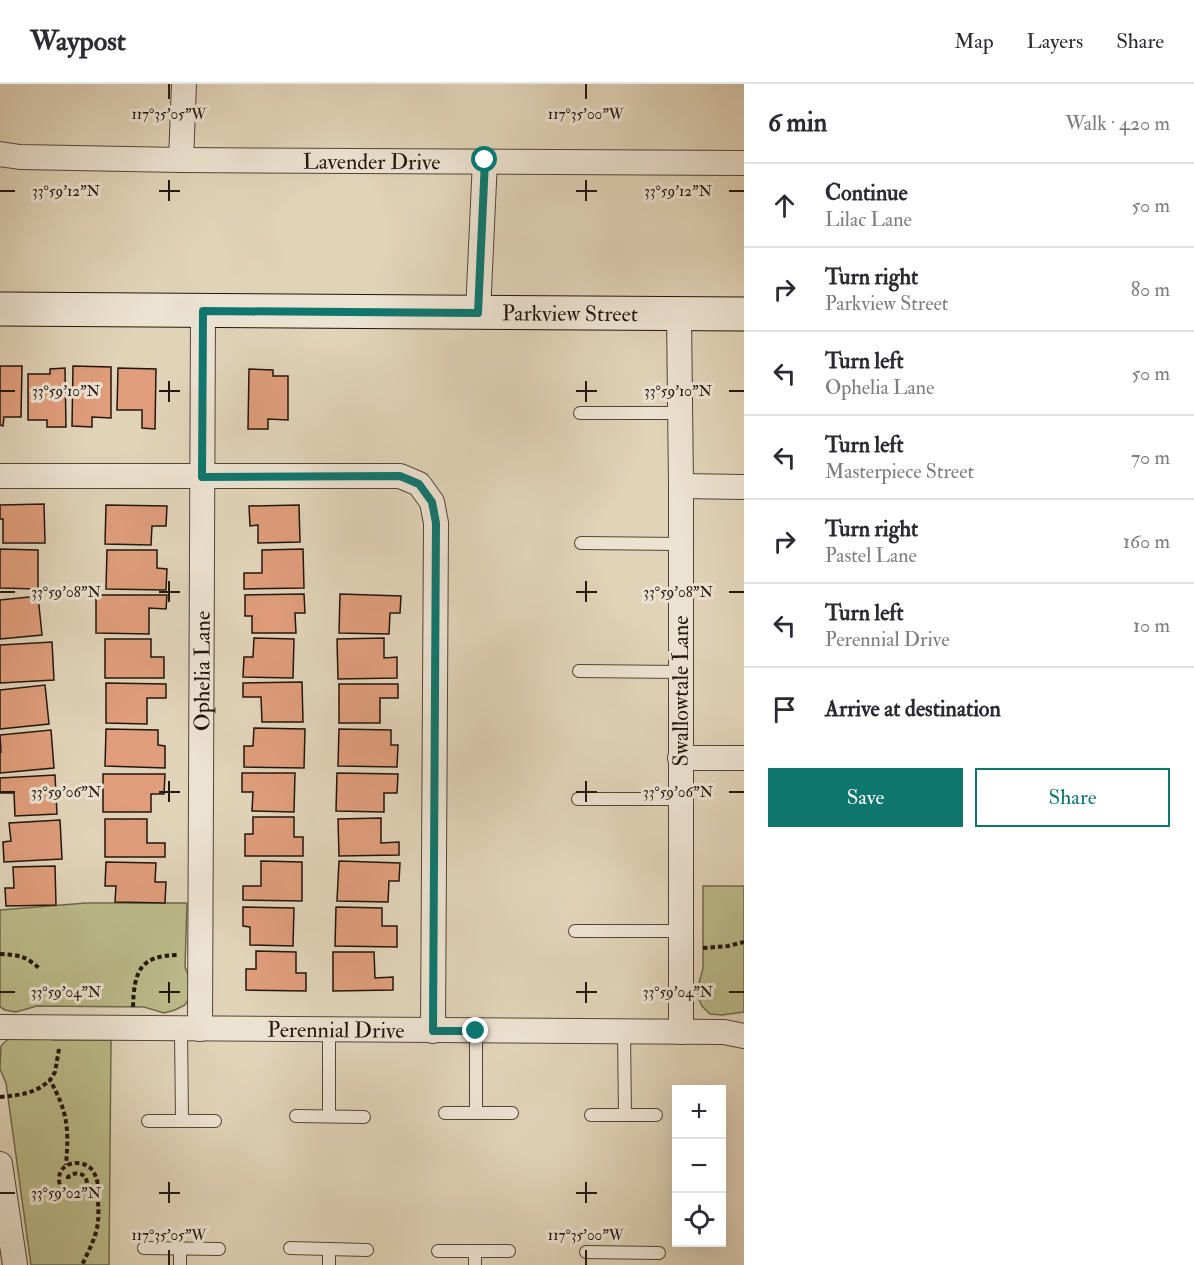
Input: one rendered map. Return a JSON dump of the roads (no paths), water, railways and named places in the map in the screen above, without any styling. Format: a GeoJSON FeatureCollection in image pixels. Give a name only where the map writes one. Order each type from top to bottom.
{"type":"FeatureCollection","features":[{"type":"Feature","properties":{"kind":"street"},"geometry":{"type":"LineString","coordinates":[[181,160],[184,84]]}},
{"type":"Feature","properties":{"kind":"street","name":"Lavender Drive"},"geometry":{"type":"LineString","coordinates":[[0,154],[181,160],[744,162]]}},
{"type":"Feature","properties":{"kind":"street"},"geometry":{"type":"LineString","coordinates":[[478,313],[485,160]]}},
{"type":"Feature","properties":{"kind":"street","name":"Parkview Street"},"geometry":{"type":"LineString","coordinates":[[0,309],[744,315]]}},
{"type":"Feature","properties":{"kind":"street","name":"Ophelia Lane"},"geometry":{"type":"LineString","coordinates":[[190,1029],[200,955],[203,311]]}},
{"type":"Feature","properties":{"kind":"street","name":"Swallowtale Lane"},"geometry":{"type":"LineString","coordinates":[[679,314],[681,1032]]}},
{"type":"Feature","properties":{"kind":"street"},"geometry":{"type":"LineString","coordinates":[[0,476],[400,476],[419,484],[432,502],[436,523],[433,1031]]}},
{"type":"Feature","properties":{"kind":"street"},"geometry":{"type":"LineString","coordinates":[[681,486],[744,487]]}},
{"type":"Feature","properties":{"kind":"street"},"geometry":{"type":"LineString","coordinates":[[680,758],[744,758]]}},
{"type":"Feature","properties":{"kind":"street","name":"Perennial Drive"},"geometry":{"type":"LineString","coordinates":[[0,1027],[724,1032],[744,1036]]}},
{"type":"Feature","properties":{"kind":"street"},"geometry":{"type":"LineString","coordinates":[[0,1164],[15,1265]]}},
{"type":"Feature","properties":{"kind":"lane"},"geometry":{"type":"LineString","coordinates":[[580,413],[680,413]]}},
{"type":"Feature","properties":{"kind":"lane"},"geometry":{"type":"LineString","coordinates":[[581,543],[681,544]]}},
{"type":"Feature","properties":{"kind":"lane"},"geometry":{"type":"LineString","coordinates":[[579,671],[680,672]]}},
{"type":"Feature","properties":{"kind":"lane"},"geometry":{"type":"LineString","coordinates":[[578,799],[680,800]]}},
{"type":"Feature","properties":{"kind":"lane"},"geometry":{"type":"LineString","coordinates":[[575,931],[681,940]]}},
{"type":"Feature","properties":{"kind":"lane"},"geometry":{"type":"LineString","coordinates":[[182,1121],[190,1029]]}},
{"type":"Feature","properties":{"kind":"lane"},"geometry":{"type":"LineString","coordinates":[[329,1030],[329,1116]]}},
{"type":"Feature","properties":{"kind":"lane"},"geometry":{"type":"LineString","coordinates":[[476,1031],[477,1113]]}},
{"type":"Feature","properties":{"kind":"lane"},"geometry":{"type":"LineString","coordinates":[[624,1032],[625,1115]]}},
{"type":"Feature","properties":{"kind":"lane"},"geometry":{"type":"LineString","coordinates":[[445,1113],[512,1113]]}},
{"type":"Feature","properties":{"kind":"lane"},"geometry":{"type":"LineString","coordinates":[[591,1115],[656,1115]]}},
{"type":"Feature","properties":{"kind":"lane"},"geometry":{"type":"LineString","coordinates":[[296,1116],[364,1117]]}},
{"type":"Feature","properties":{"kind":"lane"},"geometry":{"type":"LineString","coordinates":[[148,1121],[215,1121]]}},
{"type":"Feature","properties":{"kind":"lane"},"geometry":{"type":"LineString","coordinates":[[144,1248],[219,1249]]}},
{"type":"Feature","properties":{"kind":"lane"},"geometry":{"type":"LineString","coordinates":[[180,1248],[180,1265]]}},
{"type":"Feature","properties":{"kind":"lane"},"geometry":{"type":"LineString","coordinates":[[290,1248],[367,1250]]}},
{"type":"Feature","properties":{"kind":"lane"},"geometry":{"type":"LineString","coordinates":[[329,1249],[329,1265]]}},
{"type":"Feature","properties":{"kind":"lane"},"geometry":{"type":"LineString","coordinates":[[438,1251],[509,1251]]}},
{"type":"Feature","properties":{"kind":"lane"},"geometry":{"type":"LineString","coordinates":[[475,1251],[475,1265]]}},
{"type":"Feature","properties":{"kind":"lane"},"geometry":{"type":"LineString","coordinates":[[586,1252],[626,1259],[659,1253]]}}]}
